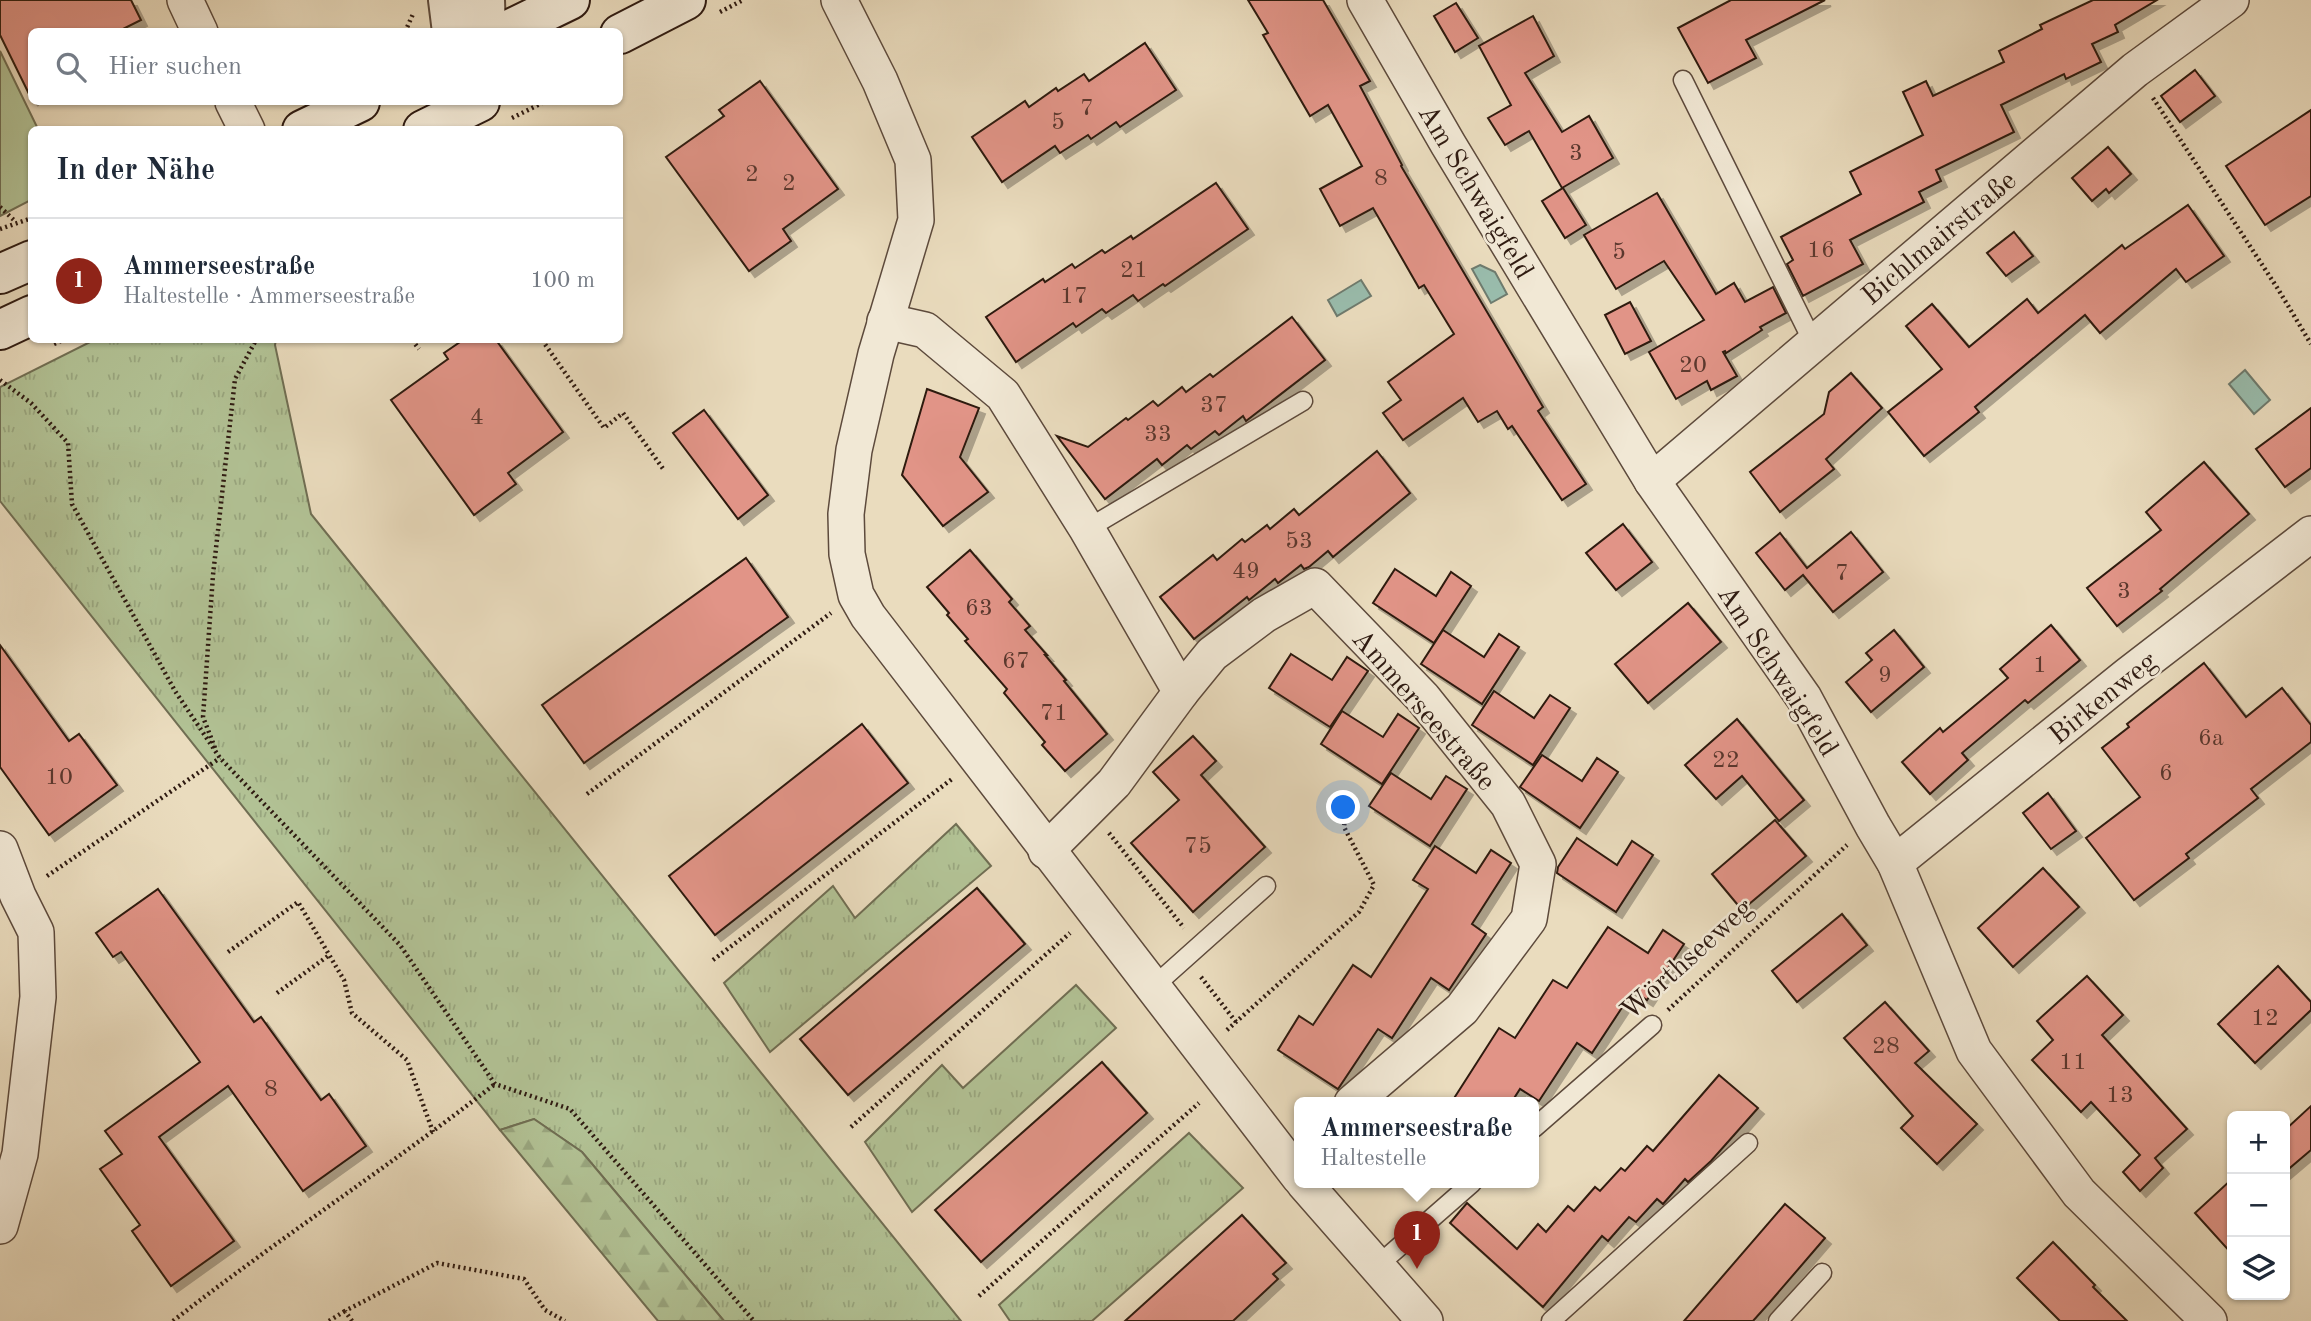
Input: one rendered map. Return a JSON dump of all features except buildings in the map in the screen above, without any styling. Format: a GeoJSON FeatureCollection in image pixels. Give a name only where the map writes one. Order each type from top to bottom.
{"type":"FeatureCollection","features":[{"type":"Feature","properties":{"kind":"main road"},"geometry":{"type":"LineString","coordinates":[[448,0],[452,28]]}},
{"type":"Feature","properties":{"kind":"main road"},"geometry":{"type":"LineString","coordinates":[[485,0],[486,28]]}},
{"type":"Feature","properties":{"kind":"main road"},"geometry":{"type":"LineString","coordinates":[[512,28],[570,0]]}},
{"type":"Feature","properties":{"kind":"main road"},"geometry":{"type":"LineString","coordinates":[[623,32],[686,0]]}},
{"type":"Feature","properties":{"kind":"main road"},"geometry":{"type":"LineString","coordinates":[[310,126],[354,105]]}},
{"type":"Feature","properties":{"kind":"main road"},"geometry":{"type":"LineString","coordinates":[[434,126],[488,106]]}},
{"type":"Feature","properties":{"kind":"main road"},"geometry":{"type":"LineString","coordinates":[[0,274],[28,262]]}},
{"type":"Feature","properties":{"kind":"main road"},"geometry":{"type":"LineString","coordinates":[[0,330],[28,317]]}},
{"type":"Feature","properties":{"kind":"street"},"geometry":{"type":"LineString","coordinates":[[185,0],[198,28]]}},
{"type":"Feature","properties":{"kind":"street"},"geometry":{"type":"LineString","coordinates":[[839,0],[880,81],[913,160],[916,220],[885,321],[854,450],[846,514],[847,554],[856,595],[868,616],[1046,850],[1224,1081],[1294,1163]]}},
{"type":"Feature","properties":{"kind":"street","name":"Am Schwaigfeld"},"geometry":{"type":"LineString","coordinates":[[1365,0],[1448,144],[1651,481],[1804,698],[1895,863],[1974,1051],[2079,1192],[2209,1321]]}},
{"type":"Feature","properties":{"kind":"street","name":"Bichlmairstraße"},"geometry":{"type":"LineString","coordinates":[[1651,481],[2135,70],[2231,0]]}},
{"type":"Feature","properties":{"kind":"street"},"geometry":{"type":"LineString","coordinates":[[234,105],[245,126]]}},
{"type":"Feature","properties":{"kind":"street"},"geometry":{"type":"LineString","coordinates":[[885,321],[925,330],[1003,395],[1087,529],[1181,692]]}},
{"type":"Feature","properties":{"kind":"street","name":"Birkenweg"},"geometry":{"type":"LineString","coordinates":[[1895,863],[2128,675],[2311,534]]}},
{"type":"Feature","properties":{"kind":"street","name":"Ammerseestraße"},"geometry":{"type":"LineString","coordinates":[[1046,850],[1114,783],[1212,654],[1264,615],[1315,586],[1423,698],[1500,793],[1538,864],[1529,919],[1462,1009],[1359,1097]]}},
{"type":"Feature","properties":{"kind":"street"},"geometry":{"type":"LineString","coordinates":[[0,849],[18,896],[36,932],[38,997],[20,1154],[0,1226]]}},
{"type":"Feature","properties":{"kind":"street"},"geometry":{"type":"LineString","coordinates":[[1314,1188],[1376,1267],[1425,1321]]}},
{"type":"Feature","properties":{"kind":"lane"},"geometry":{"type":"LineString","coordinates":[[1683,80],[1813,342]]}},
{"type":"Feature","properties":{"kind":"lane"},"geometry":{"type":"LineString","coordinates":[[1087,529],[1303,401]]}},
{"type":"Feature","properties":{"kind":"lane"},"geometry":{"type":"LineString","coordinates":[[1153,987],[1266,886]]}},
{"type":"Feature","properties":{"kind":"lane","name":"Wörthseeweg"},"geometry":{"type":"LineString","coordinates":[[1539,1124],[1652,1025]]}},
{"type":"Feature","properties":{"kind":"lane"},"geometry":{"type":"LineString","coordinates":[[1551,1321],[1748,1143]]}},
{"type":"Feature","properties":{"kind":"lane"},"geometry":{"type":"LineString","coordinates":[[1376,1267],[1466,1188]]}},
{"type":"Feature","properties":{"kind":"lane"},"geometry":{"type":"LineString","coordinates":[[1778,1321],[1822,1273]]}},
{"type":"Feature","properties":{"kind":"path"},"geometry":{"type":"LineString","coordinates":[[2135,70],[2311,344]]}},
{"type":"Feature","properties":{"kind":"path"},"geometry":{"type":"LineString","coordinates":[[0,207],[16,222]]}},
{"type":"Feature","properties":{"kind":"path"},"geometry":{"type":"LineString","coordinates":[[0,229],[28,219]]}},
{"type":"Feature","properties":{"kind":"path"},"geometry":{"type":"LineString","coordinates":[[220,758],[203,717],[213,575],[235,379],[254,343]]}},
{"type":"Feature","properties":{"kind":"path"},"geometry":{"type":"LineString","coordinates":[[414,343],[419,349]]}},
{"type":"Feature","properties":{"kind":"path"},"geometry":{"type":"LineString","coordinates":[[544,343],[604,428],[622,414],[664,470]]}},
{"type":"Feature","properties":{"kind":"path"},"geometry":{"type":"LineString","coordinates":[[0,380],[31,403],[68,443],[72,504],[176,691],[220,758],[400,945],[495,1084],[570,1109],[754,1321]]}},
{"type":"Feature","properties":{"kind":"path"},"geometry":{"type":"LineString","coordinates":[[587,794],[856,595]]}},
{"type":"Feature","properties":{"kind":"path"},"geometry":{"type":"LineString","coordinates":[[18,896],[220,758]]}},
{"type":"Feature","properties":{"kind":"path"},"geometry":{"type":"LineString","coordinates":[[713,960],[977,760]]}},
{"type":"Feature","properties":{"kind":"path"},"geometry":{"type":"LineString","coordinates":[[1202,1052],[1359,912],[1374,885],[1344,827],[1347,802]]}},
{"type":"Feature","properties":{"kind":"path"},"geometry":{"type":"LineString","coordinates":[[1089,807],[1185,928],[1186,958],[1236,1022]]}},
{"type":"Feature","properties":{"kind":"path","name":"Wörthseeweg"},"geometry":{"type":"LineString","coordinates":[[1652,1025],[1846,846],[1873,826]]}},
{"type":"Feature","properties":{"kind":"path"},"geometry":{"type":"LineString","coordinates":[[228,952],[299,902],[344,980],[352,1013],[407,1060],[433,1132]]}},
{"type":"Feature","properties":{"kind":"path"},"geometry":{"type":"LineString","coordinates":[[851,1127],[1063,938],[1095,913]]}},
{"type":"Feature","properties":{"kind":"path"},"geometry":{"type":"LineString","coordinates":[[277,993],[328,956]]}},
{"type":"Feature","properties":{"kind":"path"},"geometry":{"type":"LineString","coordinates":[[979,1296],[1224,1081]]}},
{"type":"Feature","properties":{"kind":"path"},"geometry":{"type":"LineString","coordinates":[[173,1321],[236,1272],[433,1132],[495,1084]]}},
{"type":"Feature","properties":{"kind":"path"},"geometry":{"type":"LineString","coordinates":[[330,1321],[437,1263],[524,1279],[545,1310],[565,1321]]}},
{"type":"Feature","properties":{"kind":"path"},"geometry":{"type":"LineString","coordinates":[[345,1311],[352,1321]]}},
{"type":"Feature","properties":{"kind":"green space"},"geometry":{"type":"Polygon","coordinates":[[[0,51],[37,126],[28,126],[28,202],[0,216],[0,51]]]}},
{"type":"Feature","properties":{"kind":"green space"},"geometry":{"type":"Polygon","coordinates":[[[88,343],[275,343],[311,514],[961,1321],[724,1321],[582,1152],[534,1119],[500,1130],[0,501],[0,387],[88,343]]]}},
{"type":"Feature","properties":{"kind":"green space"},"geometry":{"type":"Polygon","coordinates":[[[956,824],[991,866],[770,1052],[724,983],[833,886],[855,918],[956,824]]]}},
{"type":"Feature","properties":{"kind":"green space"},"geometry":{"type":"Polygon","coordinates":[[[1076,985],[1116,1028],[912,1212],[865,1142],[942,1065],[963,1088],[1076,985]]]}},
{"type":"Feature","properties":{"kind":"green space"},"geometry":{"type":"Polygon","coordinates":[[[534,1119],[582,1152],[724,1321],[658,1321],[500,1130],[534,1119]]]}},
{"type":"Feature","properties":{"kind":"green space"},"geometry":{"type":"Polygon","coordinates":[[[1189,1133],[1243,1188],[1092,1321],[1010,1321],[999,1305],[1189,1133]]]}},
{"type":"Feature","properties":{"kind":"shaded area"},"geometry":{"type":"Polygon","coordinates":[[[1480,265],[1495,272],[1507,294],[1491,303],[1472,269],[1480,265]]]}},
{"type":"Feature","properties":{"kind":"shaded area"},"geometry":{"type":"Polygon","coordinates":[[[1361,280],[1371,296],[1337,316],[1328,300],[1361,280]]]}},
{"type":"Feature","properties":{"kind":"shaded area"},"geometry":{"type":"Polygon","coordinates":[[[2245,370],[2270,400],[2254,414],[2229,384],[2245,370]]]}},
{"type":"Feature","properties":{"kind":"place","name":"Ammerseestraße"},"geometry":{"type":"Point","coordinates":[1417,1269]}}]}
